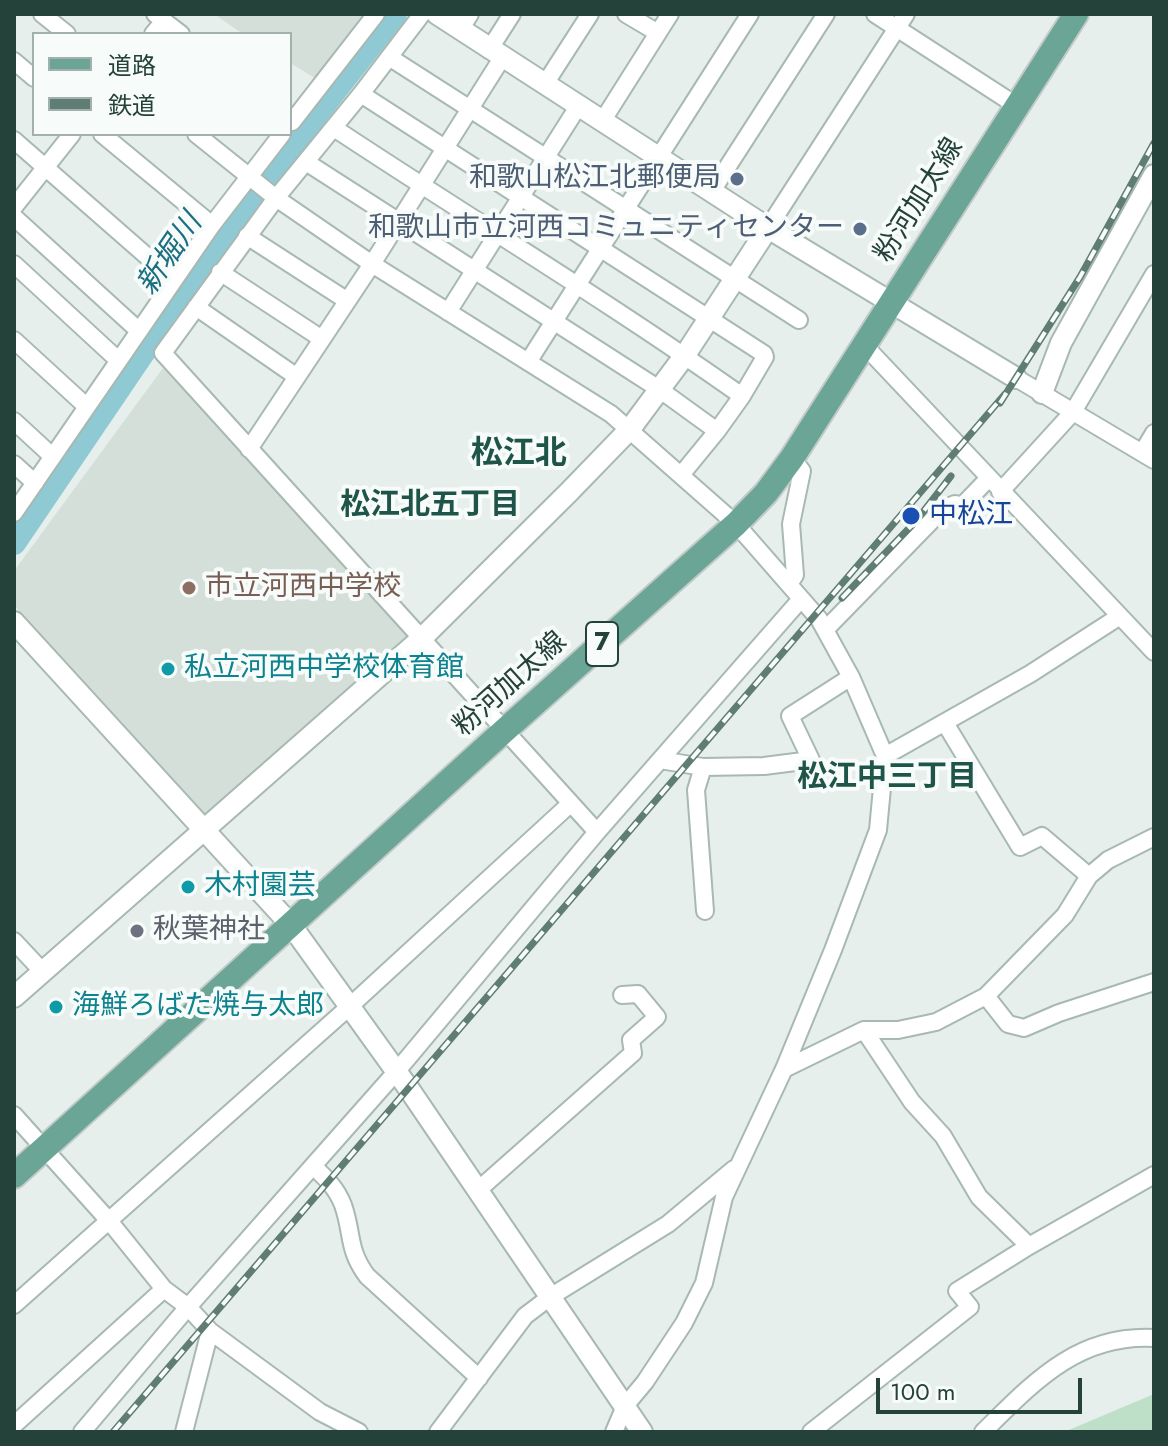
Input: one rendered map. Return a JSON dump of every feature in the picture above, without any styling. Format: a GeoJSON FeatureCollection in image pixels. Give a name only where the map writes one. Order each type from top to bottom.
{"type":"FeatureCollection","features":[{"type":"Feature","properties":{"kind":"main road","name":"粉河加太線"},"geometry":{"type":"LineString","coordinates":[[14,1176],[736,524],[766,493],[792,458],[1076,14]]}},
{"type":"Feature","properties":{"kind":"street"},"geometry":{"type":"LineString","coordinates":[[42,14],[64,32]]}},
{"type":"Feature","properties":{"kind":"street"},"geometry":{"type":"LineString","coordinates":[[292,121],[376,14]]}},
{"type":"Feature","properties":{"kind":"street"},"geometry":{"type":"LineString","coordinates":[[422,14],[276,198],[163,353],[597,832]]}},
{"type":"Feature","properties":{"kind":"street"},"geometry":{"type":"LineString","coordinates":[[437,14],[465,22],[496,54],[768,228],[1148,456],[1154,433]]}},
{"type":"Feature","properties":{"kind":"street"},"geometry":{"type":"LineString","coordinates":[[249,449],[447,148],[471,108],[512,14]]}},
{"type":"Feature","properties":{"kind":"street"},"geometry":{"type":"LineString","coordinates":[[545,84],[590,14]]}},
{"type":"Feature","properties":{"kind":"street"},"geometry":{"type":"LineString","coordinates":[[626,14],[658,33]]}},
{"type":"Feature","properties":{"kind":"street"},"geometry":{"type":"LineString","coordinates":[[603,120],[670,14]]}},
{"type":"Feature","properties":{"kind":"street"},"geometry":{"type":"LineString","coordinates":[[528,362],[750,14]]}},
{"type":"Feature","properties":{"kind":"street"},"geometry":{"type":"LineString","coordinates":[[712,191],[826,14]]}},
{"type":"Feature","properties":{"kind":"street"},"geometry":{"type":"LineString","coordinates":[[875,14],[901,21],[1017,106]]}},
{"type":"Feature","properties":{"kind":"street"},"geometry":{"type":"LineString","coordinates":[[14,997],[421,639],[630,429],[685,355],[901,21]]}},
{"type":"Feature","properties":{"kind":"street"},"geometry":{"type":"LineString","coordinates":[[157,23],[177,32]]}},
{"type":"Feature","properties":{"kind":"street"},"geometry":{"type":"LineString","coordinates":[[389,57],[799,320]]}},
{"type":"Feature","properties":{"kind":"street"},"geometry":{"type":"LineString","coordinates":[[14,61],[32,76]]}},
{"type":"Feature","properties":{"kind":"street"},"geometry":{"type":"LineString","coordinates":[[361,94],[764,354],[742,396],[681,475]]}},
{"type":"Feature","properties":{"kind":"street"},"geometry":{"type":"LineString","coordinates":[[448,312],[579,105]]}},
{"type":"Feature","properties":{"kind":"street"},"geometry":{"type":"LineString","coordinates":[[334,128],[578,284],[742,396]]}},
{"type":"Feature","properties":{"kind":"street"},"geometry":{"type":"LineString","coordinates":[[14,207],[70,136]]}},
{"type":"Feature","properties":{"kind":"street"},"geometry":{"type":"LineString","coordinates":[[104,136],[212,225]]}},
{"type":"Feature","properties":{"kind":"street"},"geometry":{"type":"LineString","coordinates":[[199,136],[276,198],[372,264],[630,429],[736,524],[816,614],[851,677],[885,756],[878,830],[784,1069],[724,1197],[704,1283],[684,1323],[625,1406],[614,1432]]}},
{"type":"Feature","properties":{"kind":"street"},"geometry":{"type":"LineString","coordinates":[[14,513],[212,225],[280,136]]}},
{"type":"Feature","properties":{"kind":"street"},"geometry":{"type":"LineString","coordinates":[[14,140],[174,280]]}},
{"type":"Feature","properties":{"kind":"street"},"geometry":{"type":"LineString","coordinates":[[306,162],[659,389],[717,431]]}},
{"type":"Feature","properties":{"kind":"street"},"geometry":{"type":"LineString","coordinates":[[1042,393],[1061,343],[1154,175]]}},
{"type":"Feature","properties":{"kind":"street"},"geometry":{"type":"LineString","coordinates":[[14,217],[138,330]]}},
{"type":"Feature","properties":{"kind":"street"},"geometry":{"type":"LineString","coordinates":[[247,236],[346,300]]}},
{"type":"Feature","properties":{"kind":"street"},"geometry":{"type":"LineString","coordinates":[[14,264],[118,360]]}},
{"type":"Feature","properties":{"kind":"street"},"geometry":{"type":"LineString","coordinates":[[220,272],[322,339]]}},
{"type":"Feature","properties":{"kind":"street"},"geometry":{"type":"LineString","coordinates":[[1000,492],[1073,412],[1154,274]]}},
{"type":"Feature","properties":{"kind":"street"},"geometry":{"type":"LineString","coordinates":[[196,307],[297,377]]}},
{"type":"Feature","properties":{"kind":"street"},"geometry":{"type":"LineString","coordinates":[[14,340],[86,406]]}},
{"type":"Feature","properties":{"kind":"street"},"geometry":{"type":"LineString","coordinates":[[864,345],[898,377],[1000,492],[1154,652]]}},
{"type":"Feature","properties":{"kind":"street"},"geometry":{"type":"LineString","coordinates":[[14,421],[52,456]]}},
{"type":"Feature","properties":{"kind":"street"},"geometry":{"type":"LineString","coordinates":[[789,584],[795,575],[791,524],[802,471],[792,458]]}},
{"type":"Feature","properties":{"kind":"street"},"geometry":{"type":"LineString","coordinates":[[14,464],[35,483]]}},
{"type":"Feature","properties":{"kind":"street"},"geometry":{"type":"LineString","coordinates":[[825,630],[943,509],[955,504],[962,506],[988,479]]}},
{"type":"Feature","properties":{"kind":"street"},"geometry":{"type":"LineString","coordinates":[[82,1432],[396,1072],[597,832],[801,599]]}},
{"type":"Feature","properties":{"kind":"street"},"geometry":{"type":"LineString","coordinates":[[885,756],[1030,674],[1120,616]]}},
{"type":"Feature","properties":{"kind":"street"},"geometry":{"type":"LineString","coordinates":[[14,622],[291,925],[396,1072],[642,1432]]}},
{"type":"Feature","properties":{"kind":"street"},"geometry":{"type":"LineString","coordinates":[[660,760],[703,767],[764,766],[811,760],[790,716],[851,677]]}},
{"type":"Feature","properties":{"kind":"street"},"geometry":{"type":"LineString","coordinates":[[945,723],[1020,847],[1042,836],[1089,876]]}},
{"type":"Feature","properties":{"kind":"street"},"geometry":{"type":"LineString","coordinates":[[703,767],[696,790],[705,911]]}},
{"type":"Feature","properties":{"kind":"street"},"geometry":{"type":"LineString","coordinates":[[14,1305],[349,1007],[570,804]]}},
{"type":"Feature","properties":{"kind":"street"},"geometry":{"type":"LineString","coordinates":[[784,1069],[864,1030],[898,1030],[936,1022],[986,996],[1065,915],[1089,876],[1108,860],[1154,837]]}},
{"type":"Feature","properties":{"kind":"street"},"geometry":{"type":"LineString","coordinates":[[14,941],[43,972]]}},
{"type":"Feature","properties":{"kind":"street"},"geometry":{"type":"LineString","coordinates":[[986,996],[1008,1024],[1024,1028],[1059,1013],[1154,982]]}},
{"type":"Feature","properties":{"kind":"street"},"geometry":{"type":"LineString","coordinates":[[477,1191],[633,1053],[631,1040],[657,1017],[638,994],[622,995]]}},
{"type":"Feature","properties":{"kind":"street"},"geometry":{"type":"LineString","coordinates":[[864,1030],[912,1102],[943,1136],[979,1197],[1029,1246]]}},
{"type":"Feature","properties":{"kind":"street"},"geometry":{"type":"LineString","coordinates":[[14,1115],[110,1222],[164,1289],[188,1307],[210,1331],[320,1412],[359,1432]]}},
{"type":"Feature","properties":{"kind":"street"},"geometry":{"type":"LineString","coordinates":[[439,1432],[525,1316],[550,1297],[668,1224],[738,1165]]}},
{"type":"Feature","properties":{"kind":"street"},"geometry":{"type":"LineString","coordinates":[[313,1166],[336,1190],[344,1208],[355,1260],[367,1276],[479,1378]]}},
{"type":"Feature","properties":{"kind":"street"},"geometry":{"type":"LineString","coordinates":[[811,1432],[970,1307],[957,1291],[1154,1175]]}},
{"type":"Feature","properties":{"kind":"street"},"geometry":{"type":"LineString","coordinates":[[14,1425],[164,1289]]}},
{"type":"Feature","properties":{"kind":"street"},"geometry":{"type":"LineString","coordinates":[[184,1432],[210,1331]]}},
{"type":"Feature","properties":{"kind":"street"},"geometry":{"type":"LineString","coordinates":[[983,1432],[1042,1375],[1075,1355],[1112,1341],[1154,1338]]}},
{"type":"Feature","properties":{"kind":"shaded area"},"geometry":{"type":"Polygon","coordinates":[[[214,14],[365,14],[315,78],[292,64],[292,32],[240,32],[214,14]]]}},
{"type":"Feature","properties":{"kind":"shaded area","name":"市立河西中学校"},"geometry":{"type":"Polygon","coordinates":[[[163,368],[410,639],[205,818],[14,605],[14,571],[163,368]]]}},
{"type":"Feature","properties":{"kind":"green space"},"geometry":{"type":"Polygon","coordinates":[[[1154,1394],[1154,1432],[1064,1432],[1154,1394]]]}},
{"type":"Feature","properties":{"kind":"waterway","name":"新堀川"},"geometry":{"type":"LineString","coordinates":[[14,543],[231,223],[395,14]]}},
{"type":"Feature","properties":{"kind":"railway"},"geometry":{"type":"LineString","coordinates":[[1000,403],[1080,277],[1154,143]]}},
{"type":"Feature","properties":{"kind":"railway"},"geometry":{"type":"LineString","coordinates":[[113,1432],[1005,394]]}},
{"type":"Feature","properties":{"kind":"railway"},"geometry":{"type":"LineString","coordinates":[[842,598],[916,521],[951,476]]}},
{"type":"Feature","properties":{"kind":"place","name":"和歌山松江北郵便局"},"geometry":{"type":"Point","coordinates":[737,179]}},
{"type":"Feature","properties":{"kind":"place","name":"和歌山市立河西コミュニティセンター"},"geometry":{"type":"Point","coordinates":[860,229]}},
{"type":"Feature","properties":{"kind":"place","name":"中松江"},"geometry":{"type":"Point","coordinates":[911,516]}},
{"type":"Feature","properties":{"kind":"place","name":"市立河西中学校"},"geometry":{"type":"Point","coordinates":[189,588]}},
{"type":"Feature","properties":{"kind":"place","name":"私立河西中学校体育館"},"geometry":{"type":"Point","coordinates":[168,669]}},
{"type":"Feature","properties":{"kind":"place","name":"木村園芸"},"geometry":{"type":"Point","coordinates":[188,887]}},
{"type":"Feature","properties":{"kind":"place","name":"秋葉神社"},"geometry":{"type":"Point","coordinates":[137,931]}},
{"type":"Feature","properties":{"kind":"place","name":"海鮮ろばた焼与太郎"},"geometry":{"type":"Point","coordinates":[56,1007]}},
{"type":"Feature","properties":{"kind":"district","name":"松江北"},"geometry":{"type":"Point","coordinates":[519,455]}},
{"type":"Feature","properties":{"kind":"district","name":"松江北五丁目"},"geometry":{"type":"Point","coordinates":[430,507]}},
{"type":"Feature","properties":{"kind":"district","name":"松江中三丁目"},"geometry":{"type":"Point","coordinates":[887,779]}}]}
